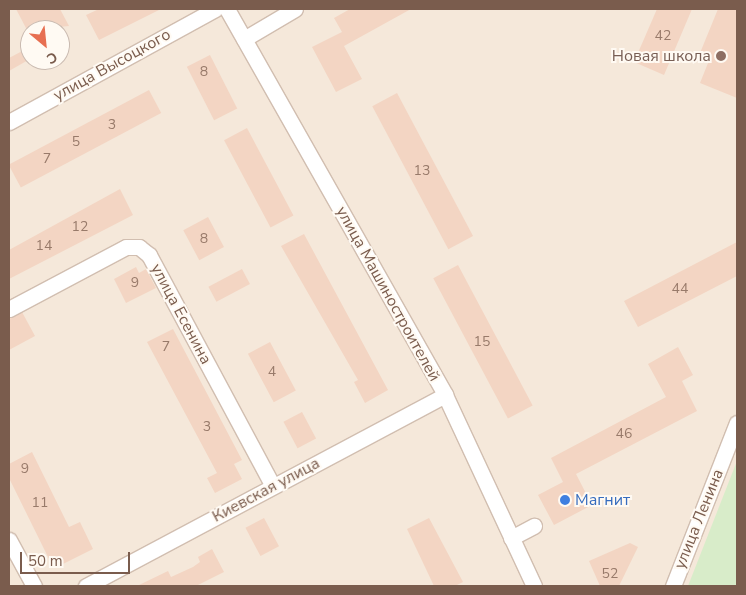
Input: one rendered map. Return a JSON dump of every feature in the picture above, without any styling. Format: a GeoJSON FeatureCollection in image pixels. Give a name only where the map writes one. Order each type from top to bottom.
{"type":"FeatureCollection","features":[{"type":"Feature","properties":{"kind":"street","name":"улица Высоцкого"},"geometry":{"type":"LineString","coordinates":[[9,122],[215,9]]}},
{"type":"Feature","properties":{"kind":"street","name":"улица Машиностроителей"},"geometry":{"type":"LineString","coordinates":[[227,9],[445,394],[534,586]]}},
{"type":"Feature","properties":{"kind":"street"},"geometry":{"type":"LineString","coordinates":[[244,39],[295,9]]}},
{"type":"Feature","properties":{"kind":"street","name":"улица Есенина"},"geometry":{"type":"LineString","coordinates":[[9,308],[126,247],[139,246],[149,255],[273,486]]}},
{"type":"Feature","properties":{"kind":"street","name":"Киевская улица"},"geometry":{"type":"LineString","coordinates":[[86,586],[445,394]]}},
{"type":"Feature","properties":{"kind":"street","name":"улица Ленина"},"geometry":{"type":"LineString","coordinates":[[673,586],[737,423]]}},
{"type":"Feature","properties":{"kind":"street"},"geometry":{"type":"LineString","coordinates":[[511,538],[534,526]]}},
{"type":"Feature","properties":{"kind":"street"},"geometry":{"type":"LineString","coordinates":[[9,540],[34,586]]}},
{"type":"Feature","properties":{"kind":"shaded area"},"geometry":{"type":"Polygon","coordinates":[[[9,9],[737,9],[737,586],[9,586],[9,9]]]}},
{"type":"Feature","properties":{"kind":"green space"},"geometry":{"type":"Polygon","coordinates":[[[737,461],[737,586],[688,586],[737,461]]]}},
{"type":"Feature","properties":{"kind":"building"},"geometry":{"type":"Polygon","coordinates":[[[16,9],[60,9],[66,20],[22,20],[16,9]]]}},
{"type":"Feature","properties":{"kind":"building"},"geometry":{"type":"Polygon","coordinates":[[[99,9],[161,9],[99,40],[86,15],[99,9]]]}},
{"type":"Feature","properties":{"kind":"building"},"geometry":{"type":"Polygon","coordinates":[[[350,9],[411,9],[344,46],[362,79],[336,92],[312,47],[342,32],[334,18],[350,9]]]}},
{"type":"Feature","properties":{"kind":"building","name":"Новая школа"},"geometry":{"type":"Polygon","coordinates":[[[657,9],[692,9],[664,75],[634,62],[657,9]]]}},
{"type":"Feature","properties":{"kind":"building","name":"Новая школа"},"geometry":{"type":"Polygon","coordinates":[[[718,9],[737,9],[737,98],[700,83],[710,58],[700,53],[718,9]]]}},
{"type":"Feature","properties":{"kind":"building"},"geometry":{"type":"Polygon","coordinates":[[[20,52],[20,65],[9,71],[9,58],[20,52]]]}},
{"type":"Feature","properties":{"kind":"building"},"geometry":{"type":"Polygon","coordinates":[[[210,55],[237,108],[214,120],[187,67],[210,55]]]}},
{"type":"Feature","properties":{"kind":"building"},"geometry":{"type":"Polygon","coordinates":[[[149,90],[161,113],[21,188],[9,164],[149,90]]]}},
{"type":"Feature","properties":{"kind":"building"},"geometry":{"type":"Polygon","coordinates":[[[397,93],[473,236],[448,249],[372,106],[397,93]]]}},
{"type":"Feature","properties":{"kind":"building"},"geometry":{"type":"Polygon","coordinates":[[[247,128],[293,215],[271,228],[224,140],[247,128]]]}},
{"type":"Feature","properties":{"kind":"building"},"geometry":{"type":"Polygon","coordinates":[[[120,189],[133,215],[9,279],[9,250],[120,189]]]}},
{"type":"Feature","properties":{"kind":"building"},"geometry":{"type":"Polygon","coordinates":[[[208,217],[224,247],[199,260],[183,230],[208,217]]]}},
{"type":"Feature","properties":{"kind":"building"},"geometry":{"type":"Polygon","coordinates":[[[304,234],[388,390],[365,403],[354,382],[358,380],[281,246],[304,234]]]}},
{"type":"Feature","properties":{"kind":"building"},"geometry":{"type":"Polygon","coordinates":[[[737,242],[737,276],[638,327],[624,301],[737,242]]]}},
{"type":"Feature","properties":{"kind":"building"},"geometry":{"type":"Polygon","coordinates":[[[458,265],[533,405],[508,419],[433,278],[458,265]]]}},
{"type":"Feature","properties":{"kind":"building"},"geometry":{"type":"Polygon","coordinates":[[[136,267],[139,273],[146,269],[156,288],[126,303],[114,279],[136,267]]]}},
{"type":"Feature","properties":{"kind":"building"},"geometry":{"type":"Polygon","coordinates":[[[242,269],[250,284],[216,302],[208,287],[242,269]]]}},
{"type":"Feature","properties":{"kind":"building"},"geometry":{"type":"Polygon","coordinates":[[[22,312],[35,336],[9,350],[9,319],[22,312]]]}},
{"type":"Feature","properties":{"kind":"building"},"geometry":{"type":"Polygon","coordinates":[[[173,329],[242,460],[234,464],[242,479],[215,493],[207,478],[217,473],[147,342],[173,329]]]}},
{"type":"Feature","properties":{"kind":"building"},"geometry":{"type":"Polygon","coordinates":[[[270,342],[296,391],[274,402],[248,354],[270,342]]]}},
{"type":"Feature","properties":{"kind":"building"},"geometry":{"type":"Polygon","coordinates":[[[678,347],[693,375],[682,381],[697,411],[576,474],[592,505],[554,525],[538,495],[563,482],[551,458],[666,397],[648,364],[678,347]]]}},
{"type":"Feature","properties":{"kind":"building"},"geometry":{"type":"Polygon","coordinates":[[[302,412],[316,438],[298,448],[283,422],[302,412]]]}},
{"type":"Feature","properties":{"kind":"building"},"geometry":{"type":"Polygon","coordinates":[[[32,452],[69,527],[80,522],[93,549],[63,564],[60,557],[50,561],[9,478],[9,464],[32,452]]]}},
{"type":"Feature","properties":{"kind":"building"},"geometry":{"type":"Polygon","coordinates":[[[264,518],[279,546],[260,556],[245,528],[264,518]]]}},
{"type":"Feature","properties":{"kind":"building"},"geometry":{"type":"Polygon","coordinates":[[[429,518],[463,582],[455,586],[434,586],[407,529],[429,518]]]}},
{"type":"Feature","properties":{"kind":"building"},"geometry":{"type":"Polygon","coordinates":[[[630,543],[638,547],[619,586],[600,586],[589,561],[630,543]]]}},
{"type":"Feature","properties":{"kind":"building"},"geometry":{"type":"Polygon","coordinates":[[[212,549],[224,572],[196,586],[137,586],[168,571],[171,577],[193,567],[200,562],[198,557],[212,549]]]}},
{"type":"Feature","properties":{"kind":"place","name":"Новая школа"},"geometry":{"type":"Point","coordinates":[721,56]}},
{"type":"Feature","properties":{"kind":"place","name":"Магнит"},"geometry":{"type":"Point","coordinates":[565,500]}}]}
